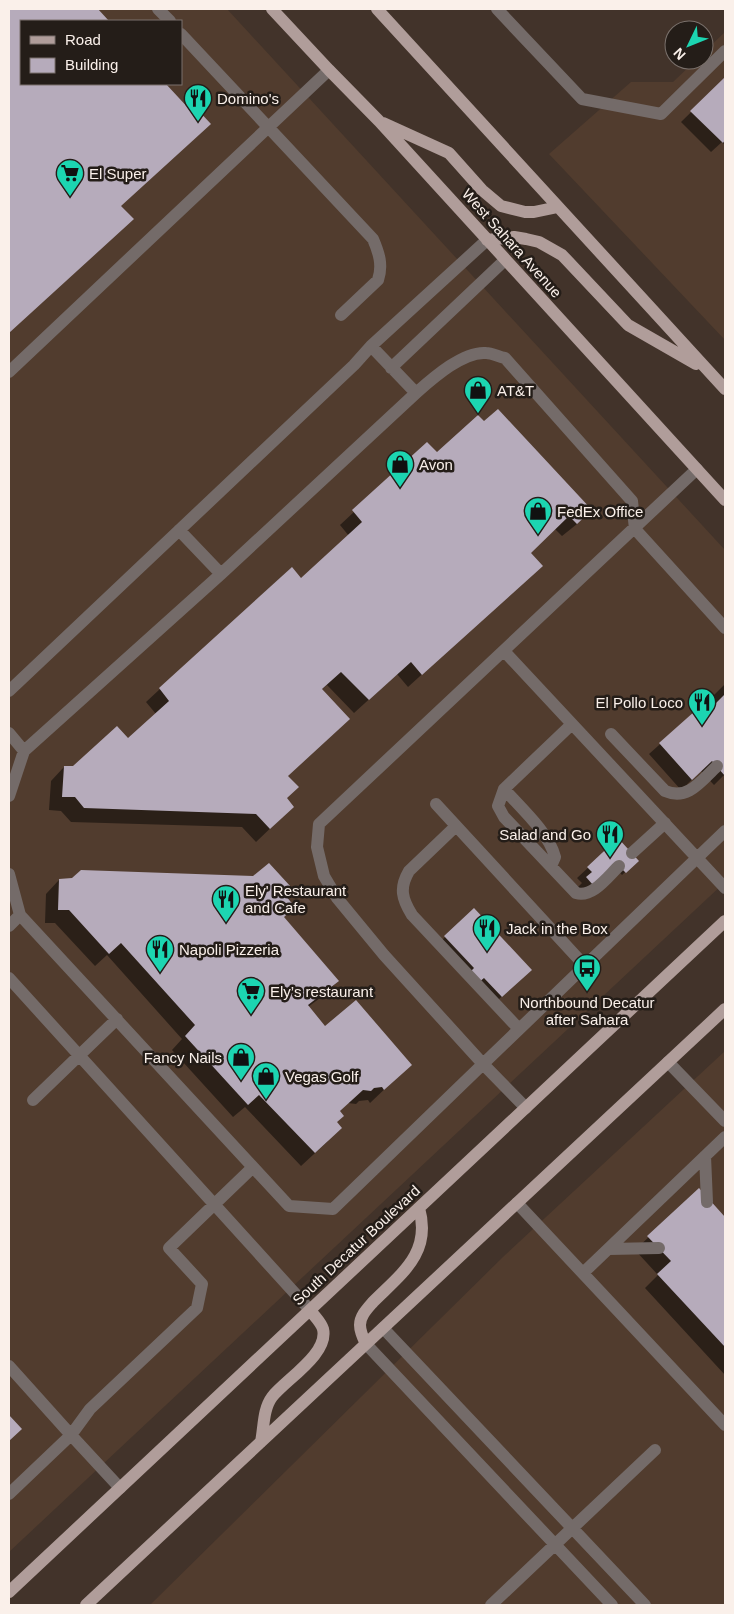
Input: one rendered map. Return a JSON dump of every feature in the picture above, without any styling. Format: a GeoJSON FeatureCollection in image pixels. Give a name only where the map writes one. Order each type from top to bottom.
{"type":"FeatureCollection","features":[{"type":"Feature","properties":{"kind":"main road","name":"West Sahara Avenue"},"geometry":{"type":"LineString","coordinates":[[272,9],[379,121],[725,500]]}},
{"type":"Feature","properties":{"kind":"main road"},"geometry":{"type":"LineString","coordinates":[[383,11],[558,207],[725,389]]}},
{"type":"Feature","properties":{"kind":"main road"},"geometry":{"type":"LineString","coordinates":[[379,121],[449,153],[482,190],[501,206],[525,212],[558,207]]}},
{"type":"Feature","properties":{"kind":"main road"},"geometry":{"type":"LineString","coordinates":[[487,240],[514,237],[526,239],[539,242],[562,255],[628,325],[707,370]]}},
{"type":"Feature","properties":{"kind":"main road","name":"South Decatur Boulevard"},"geometry":{"type":"LineString","coordinates":[[9,1592],[725,921]]}},
{"type":"Feature","properties":{"kind":"main road"},"geometry":{"type":"LineString","coordinates":[[86,1605],[725,1009]]}},
{"type":"Feature","properties":{"kind":"main road"},"geometry":{"type":"LineString","coordinates":[[366,1344],[362,1336],[360,1324],[365,1311],[411,1263],[417,1253],[423,1226],[419,1208]]}},
{"type":"Feature","properties":{"kind":"main road"},"geometry":{"type":"LineString","coordinates":[[261,1442],[266,1411],[272,1397],[314,1356],[322,1341],[324,1331],[310,1310]]}},
{"type":"Feature","properties":{"kind":"lane"},"geometry":{"type":"LineString","coordinates":[[158,9],[169,20]]}},
{"type":"Feature","properties":{"kind":"lane"},"geometry":{"type":"LineString","coordinates":[[497,9],[582,99],[602,103],[661,114],[725,52]]}},
{"type":"Feature","properties":{"kind":"lane"},"geometry":{"type":"LineString","coordinates":[[182,35],[373,239],[380,256],[378,280],[341,315]]}},
{"type":"Feature","properties":{"kind":"lane"},"geometry":{"type":"LineString","coordinates":[[9,372],[329,70]]}},
{"type":"Feature","properties":{"kind":"lane"},"geometry":{"type":"LineString","coordinates":[[9,691],[354,365],[371,346],[487,240]]}},
{"type":"Feature","properties":{"kind":"lane"},"geometry":{"type":"LineString","coordinates":[[391,368],[505,260]]}},
{"type":"Feature","properties":{"kind":"lane"},"geometry":{"type":"LineString","coordinates":[[371,346],[416,394]]}},
{"type":"Feature","properties":{"kind":"lane"},"geometry":{"type":"LineString","coordinates":[[9,796],[24,751],[221,574],[443,370],[467,357],[486,352],[505,358],[632,501],[635,529],[725,628]]}},
{"type":"Feature","properties":{"kind":"lane"},"geometry":{"type":"LineString","coordinates":[[526,1108],[483,1064],[384,955],[337,898],[324,876],[317,847],[319,824],[697,469]]}},
{"type":"Feature","properties":{"kind":"lane"},"geometry":{"type":"LineString","coordinates":[[179,530],[221,574]]}},
{"type":"Feature","properties":{"kind":"lane"},"geometry":{"type":"LineString","coordinates":[[504,651],[725,888]]}},
{"type":"Feature","properties":{"kind":"lane"},"geometry":{"type":"LineString","coordinates":[[572,724],[504,789],[498,806],[504,817],[576,893],[582,895],[590,893],[619,866]]}},
{"type":"Feature","properties":{"kind":"lane"},"geometry":{"type":"LineString","coordinates":[[9,733],[24,751]]}},
{"type":"Feature","properties":{"kind":"lane"},"geometry":{"type":"LineString","coordinates":[[611,734],[665,791],[671,794],[681,794],[691,790],[716,766]]}},
{"type":"Feature","properties":{"kind":"lane"},"geometry":{"type":"LineString","coordinates":[[504,789],[553,848],[556,857],[551,866]]}},
{"type":"Feature","properties":{"kind":"lane"},"geometry":{"type":"LineString","coordinates":[[436,804],[585,966]]}},
{"type":"Feature","properties":{"kind":"lane"},"geometry":{"type":"LineString","coordinates":[[632,854],[665,823]]}},
{"type":"Feature","properties":{"kind":"lane"},"geometry":{"type":"LineString","coordinates":[[456,826],[409,871],[404,879],[402,891],[404,903],[412,915],[519,1029]]}},
{"type":"Feature","properties":{"kind":"lane"},"geometry":{"type":"LineString","coordinates":[[9,874],[20,915],[288,1206],[333,1209],[725,831]]}},
{"type":"Feature","properties":{"kind":"lane"},"geometry":{"type":"LineString","coordinates":[[9,926],[20,915]]}},
{"type":"Feature","properties":{"kind":"lane"},"geometry":{"type":"LineString","coordinates":[[9,978],[310,1310]]}},
{"type":"Feature","properties":{"kind":"lane"},"geometry":{"type":"LineString","coordinates":[[33,1100],[117,1019]]}},
{"type":"Feature","properties":{"kind":"lane"},"geometry":{"type":"LineString","coordinates":[[668,1062],[725,1121]]}},
{"type":"Feature","properties":{"kind":"lane"},"geometry":{"type":"LineString","coordinates":[[583,1274],[725,1137]]}},
{"type":"Feature","properties":{"kind":"lane"},"geometry":{"type":"LineString","coordinates":[[705,1156],[708,1202]]}},
{"type":"Feature","properties":{"kind":"lane"},"geometry":{"type":"LineString","coordinates":[[9,1494],[71,1435],[90,1409],[198,1308],[202,1284],[169,1248],[252,1168]]}},
{"type":"Feature","properties":{"kind":"lane"},"geometry":{"type":"LineString","coordinates":[[517,1203],[725,1425]]}},
{"type":"Feature","properties":{"kind":"lane"},"geometry":{"type":"LineString","coordinates":[[609,1249],[659,1248]]}},
{"type":"Feature","properties":{"kind":"lane"},"geometry":{"type":"LineString","coordinates":[[384,1328],[645,1605]]}},
{"type":"Feature","properties":{"kind":"lane"},"geometry":{"type":"LineString","coordinates":[[366,1344],[612,1605]]}},
{"type":"Feature","properties":{"kind":"lane"},"geometry":{"type":"LineString","coordinates":[[9,1366],[120,1488]]}},
{"type":"Feature","properties":{"kind":"lane"},"geometry":{"type":"LineString","coordinates":[[491,1605],[655,1450]]}},
{"type":"Feature","properties":{"kind":"shaded area"},"geometry":{"type":"Polygon","coordinates":[[[9,9],[227,9],[725,550],[725,882],[9,1552],[9,9]]]}},
{"type":"Feature","properties":{"kind":"shaded area"},"geometry":{"type":"Polygon","coordinates":[[[725,32],[725,340],[549,154],[631,82],[673,82],[686,70],[714,70],[714,42],[725,32]]]}},
{"type":"Feature","properties":{"kind":"shaded area"},"geometry":{"type":"Polygon","coordinates":[[[725,1051],[725,1605],[150,1605],[504,1256],[725,1051]]]}},
{"type":"Feature","properties":{"kind":"building","name":"El Super"},"geometry":{"type":"Polygon","coordinates":[[[9,9],[98,9],[108,20],[20,20],[20,85],[167,85],[191,111],[196,108],[211,124],[121,206],[134,219],[9,333],[9,9]]]}},
{"type":"Feature","properties":{"kind":"building"},"geometry":{"type":"Polygon","coordinates":[[[725,77],[725,140],[723,143],[690,111],[725,77]]]}},
{"type":"Feature","properties":{"kind":"building"},"geometry":{"type":"Polygon","coordinates":[[[498,409],[592,510],[577,524],[569,516],[531,553],[543,566],[422,675],[411,662],[369,700],[341,672],[322,689],[350,719],[288,776],[299,787],[287,798],[294,807],[270,829],[256,814],[84,808],[75,797],[62,797],[64,766],[73,766],[117,726],[128,738],[169,701],[159,688],[292,567],[301,578],[362,522],[352,510],[427,442],[437,452],[478,415],[484,421],[498,409]]]}},
{"type":"Feature","properties":{"kind":"building","name":"El Pollo Loco"},"geometry":{"type":"Polygon","coordinates":[[[725,694],[725,776],[712,761],[692,780],[659,743],[704,703],[710,709],[725,694]]]}},
{"type":"Feature","properties":{"kind":"building","name":"Salad and Go"},"geometry":{"type":"Polygon","coordinates":[[[618,838],[639,861],[626,873],[617,864],[593,885],[586,877],[592,872],[587,867],[618,838]]]}},
{"type":"Feature","properties":{"kind":"building","name":"Ely’s restaurant"},"geometry":{"type":"Polygon","coordinates":[[[269,863],[291,887],[285,895],[295,907],[284,917],[339,981],[308,1005],[325,1026],[356,1000],[412,1065],[384,1090],[382,1087],[374,1088],[371,1091],[363,1090],[340,1111],[344,1116],[337,1122],[342,1128],[315,1153],[259,1095],[248,1105],[185,1036],[195,1025],[121,943],[109,954],[69,910],[58,910],[59,879],[72,878],[81,870],[253,876],[269,863]]]}},
{"type":"Feature","properties":{"kind":"building","name":"Jack in the Box"},"geometry":{"type":"Polygon","coordinates":[[[474,908],[532,970],[502,997],[484,978],[478,983],[469,973],[474,968],[444,936],[474,908]]]}},
{"type":"Feature","properties":{"kind":"building"},"geometry":{"type":"Polygon","coordinates":[[[699,1188],[725,1217],[725,1347],[657,1274],[671,1261],[647,1236],[699,1188]]]}},
{"type":"Feature","properties":{"kind":"building"},"geometry":{"type":"Polygon","coordinates":[[[9,1415],[22,1429],[9,1441],[9,1415]]]}},
{"type":"Feature","properties":{"kind":"place","name":"Domino's"},"geometry":{"type":"Point","coordinates":[198,122]}},
{"type":"Feature","properties":{"kind":"place","name":"El Super"},"geometry":{"type":"Point","coordinates":[70,197]}},
{"type":"Feature","properties":{"kind":"place","name":"AT&T"},"geometry":{"type":"Point","coordinates":[478,414]}},
{"type":"Feature","properties":{"kind":"place","name":"Avon"},"geometry":{"type":"Point","coordinates":[400,488]}},
{"type":"Feature","properties":{"kind":"place","name":"FedEx Office"},"geometry":{"type":"Point","coordinates":[538,535]}},
{"type":"Feature","properties":{"kind":"place","name":"El Pollo Loco"},"geometry":{"type":"Point","coordinates":[702,726]}},
{"type":"Feature","properties":{"kind":"place","name":"Salad and Go"},"geometry":{"type":"Point","coordinates":[610,858]}},
{"type":"Feature","properties":{"kind":"place","name":"Ely' Restaurant and Cafe"},"geometry":{"type":"Point","coordinates":[226,923]}},
{"type":"Feature","properties":{"kind":"place","name":"Jack in the Box"},"geometry":{"type":"Point","coordinates":[487,952]}},
{"type":"Feature","properties":{"kind":"place","name":"Napoli Pizzeria"},"geometry":{"type":"Point","coordinates":[160,973]}},
{"type":"Feature","properties":{"kind":"place","name":"Northbound Decatur after Sahara"},"geometry":{"type":"Point","coordinates":[587,992]}},
{"type":"Feature","properties":{"kind":"place","name":"Ely’s restaurant"},"geometry":{"type":"Point","coordinates":[251,1015]}},
{"type":"Feature","properties":{"kind":"place","name":"Fancy Nails"},"geometry":{"type":"Point","coordinates":[241,1081]}},
{"type":"Feature","properties":{"kind":"place","name":"Vegas Golf"},"geometry":{"type":"Point","coordinates":[266,1100]}}]}
